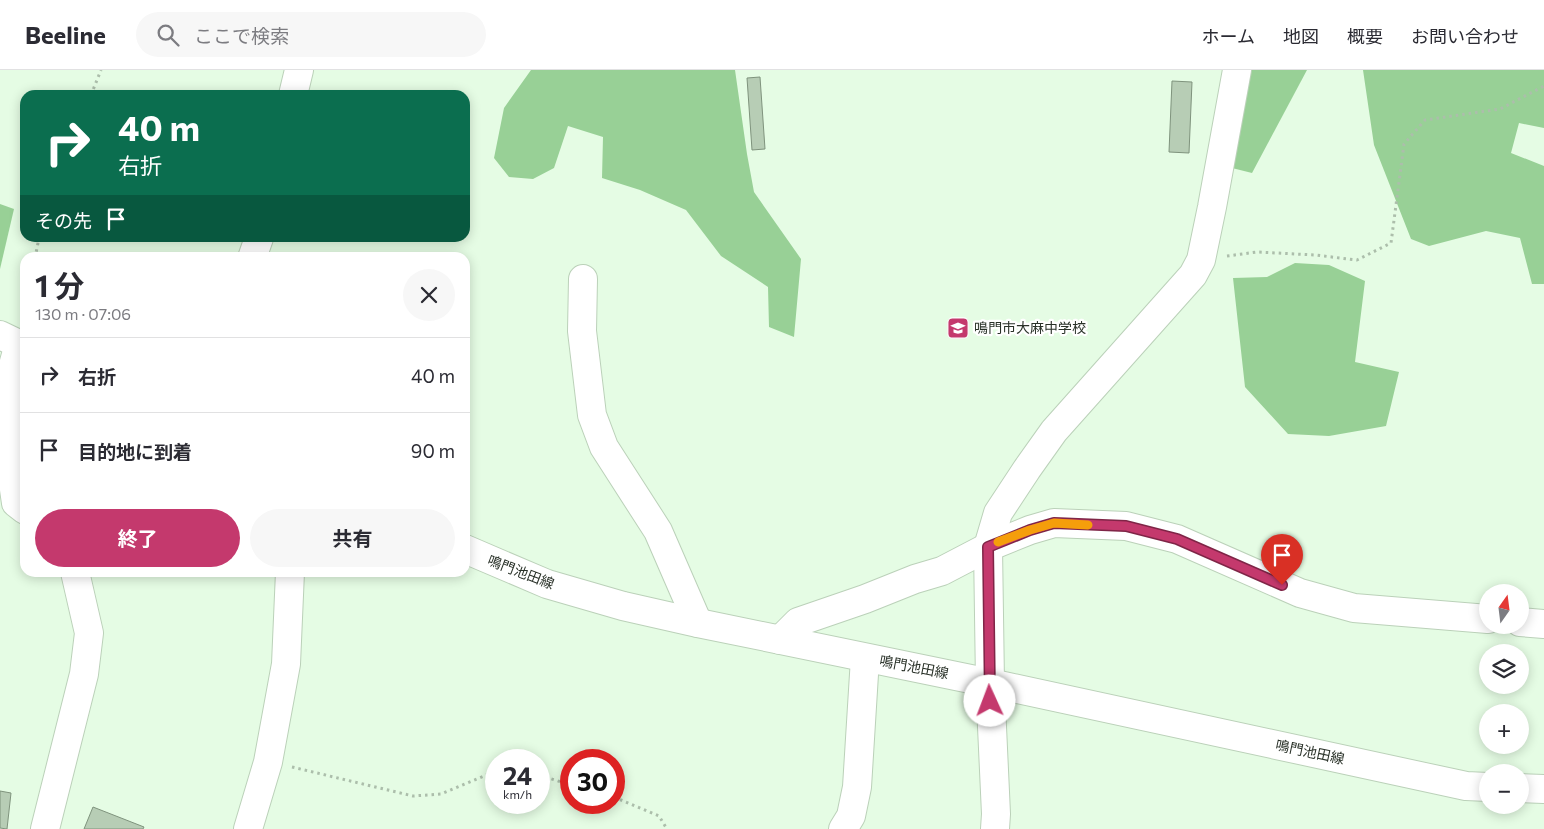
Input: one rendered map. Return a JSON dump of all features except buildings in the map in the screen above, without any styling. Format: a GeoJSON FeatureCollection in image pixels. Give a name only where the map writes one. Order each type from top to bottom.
{"type":"FeatureCollection","features":[{"type":"Feature","properties":{"kind":"street"},"geometry":{"type":"LineString","coordinates":[[294,90],[299,70]]}},
{"type":"Feature","properties":{"kind":"street"},"geometry":{"type":"LineString","coordinates":[[995,829],[988,547],[998,513],[1054,431],[1193,275],[1201,260],[1237,70]]}},
{"type":"Feature","properties":{"kind":"street"},"geometry":{"type":"LineString","coordinates":[[583,279],[582,331],[592,415],[604,447],[658,531],[698,624]]}},
{"type":"Feature","properties":{"kind":"street"},"geometry":{"type":"LineString","coordinates":[[15,342],[10,380],[8,448],[16,502],[20,506]]}},
{"type":"Feature","properties":{"kind":"street"},"geometry":{"type":"LineString","coordinates":[[780,640],[798,622],[942,571],[988,547],[1030,530],[1054,523],[1126,526],[1177,539],[1300,593],[1354,608],[1479,618]]}},
{"type":"Feature","properties":{"kind":"street","name":"鳴門池田線"},"geometry":{"type":"LineString","coordinates":[[470,551],[547,584],[623,606],[698,624],[990,683],[1466,786],[1479,787]]}},
{"type":"Feature","properties":{"kind":"street"},"geometry":{"type":"LineString","coordinates":[[45,829],[84,674],[89,633],[76,577]]}},
{"type":"Feature","properties":{"kind":"street"},"geometry":{"type":"LineString","coordinates":[[248,829],[268,762],[286,664],[290,577]]}},
{"type":"Feature","properties":{"kind":"street"},"geometry":{"type":"LineString","coordinates":[[1529,623],[1544,624]]}},
{"type":"Feature","properties":{"kind":"street"},"geometry":{"type":"LineString","coordinates":[[843,829],[851,816],[857,787],[865,658]]}},
{"type":"Feature","properties":{"kind":"street"},"geometry":{"type":"LineString","coordinates":[[1529,789],[1544,790]]}},
{"type":"Feature","properties":{"kind":"path"},"geometry":{"type":"LineString","coordinates":[[93,90],[101,70]]}},
{"type":"Feature","properties":{"kind":"path"},"geometry":{"type":"LineString","coordinates":[[1201,260],[1257,252],[1315,255],[1357,260],[1392,243],[1404,144],[1425,120],[1500,109],[1544,86]]}},
{"type":"Feature","properties":{"kind":"path"},"geometry":{"type":"LineString","coordinates":[[268,762],[413,796],[441,794],[485,776]]}},
{"type":"Feature","properties":{"kind":"path"},"geometry":{"type":"LineString","coordinates":[[625,802],[659,816],[667,829]]}},
{"type":"Feature","properties":{"kind":"green space"},"geometry":{"type":"Polygon","coordinates":[[[531,70],[735,70],[754,192],[801,259],[794,337],[769,327],[768,287],[721,256],[686,210],[640,190],[602,178],[603,137],[568,126],[554,168],[533,179],[509,177],[494,158],[504,108],[531,70]]]}},
{"type":"Feature","properties":{"kind":"green space"},"geometry":{"type":"Polygon","coordinates":[[[1251,70],[1307,70],[1252,173],[1232,168],[1251,70]]]}},
{"type":"Feature","properties":{"kind":"green space"},"geometry":{"type":"Polygon","coordinates":[[[1363,70],[1544,70],[1544,128],[1519,123],[1511,153],[1544,166],[1544,284],[1532,284],[1520,238],[1486,231],[1429,246],[1411,239],[1374,145],[1363,70]]]}},
{"type":"Feature","properties":{"kind":"green space"},"geometry":{"type":"Polygon","coordinates":[[[0,204],[14,209],[0,269],[0,204]]]}},
{"type":"Feature","properties":{"kind":"green space"},"geometry":{"type":"Polygon","coordinates":[[[1295,263],[1329,265],[1365,281],[1355,362],[1399,372],[1386,426],[1329,436],[1288,434],[1245,387],[1233,278],[1267,277],[1295,263]]]}},
{"type":"Feature","properties":{"kind":"slow traffic"},"geometry":{"type":"LineString","coordinates":[[998,542],[1054,523],[1088,525]]}},
{"type":"Feature","properties":{"kind":"place","name":"鳴門市大麻中学校"},"geometry":{"type":"Point","coordinates":[958,328]}},
{"type":"Feature","properties":{"kind":"route"},"geometry":{"type":"LineString","coordinates":[[990,701],[988,547],[1016,535],[1054,523],[1126,526],[1177,539],[1282,585]]}}]}
